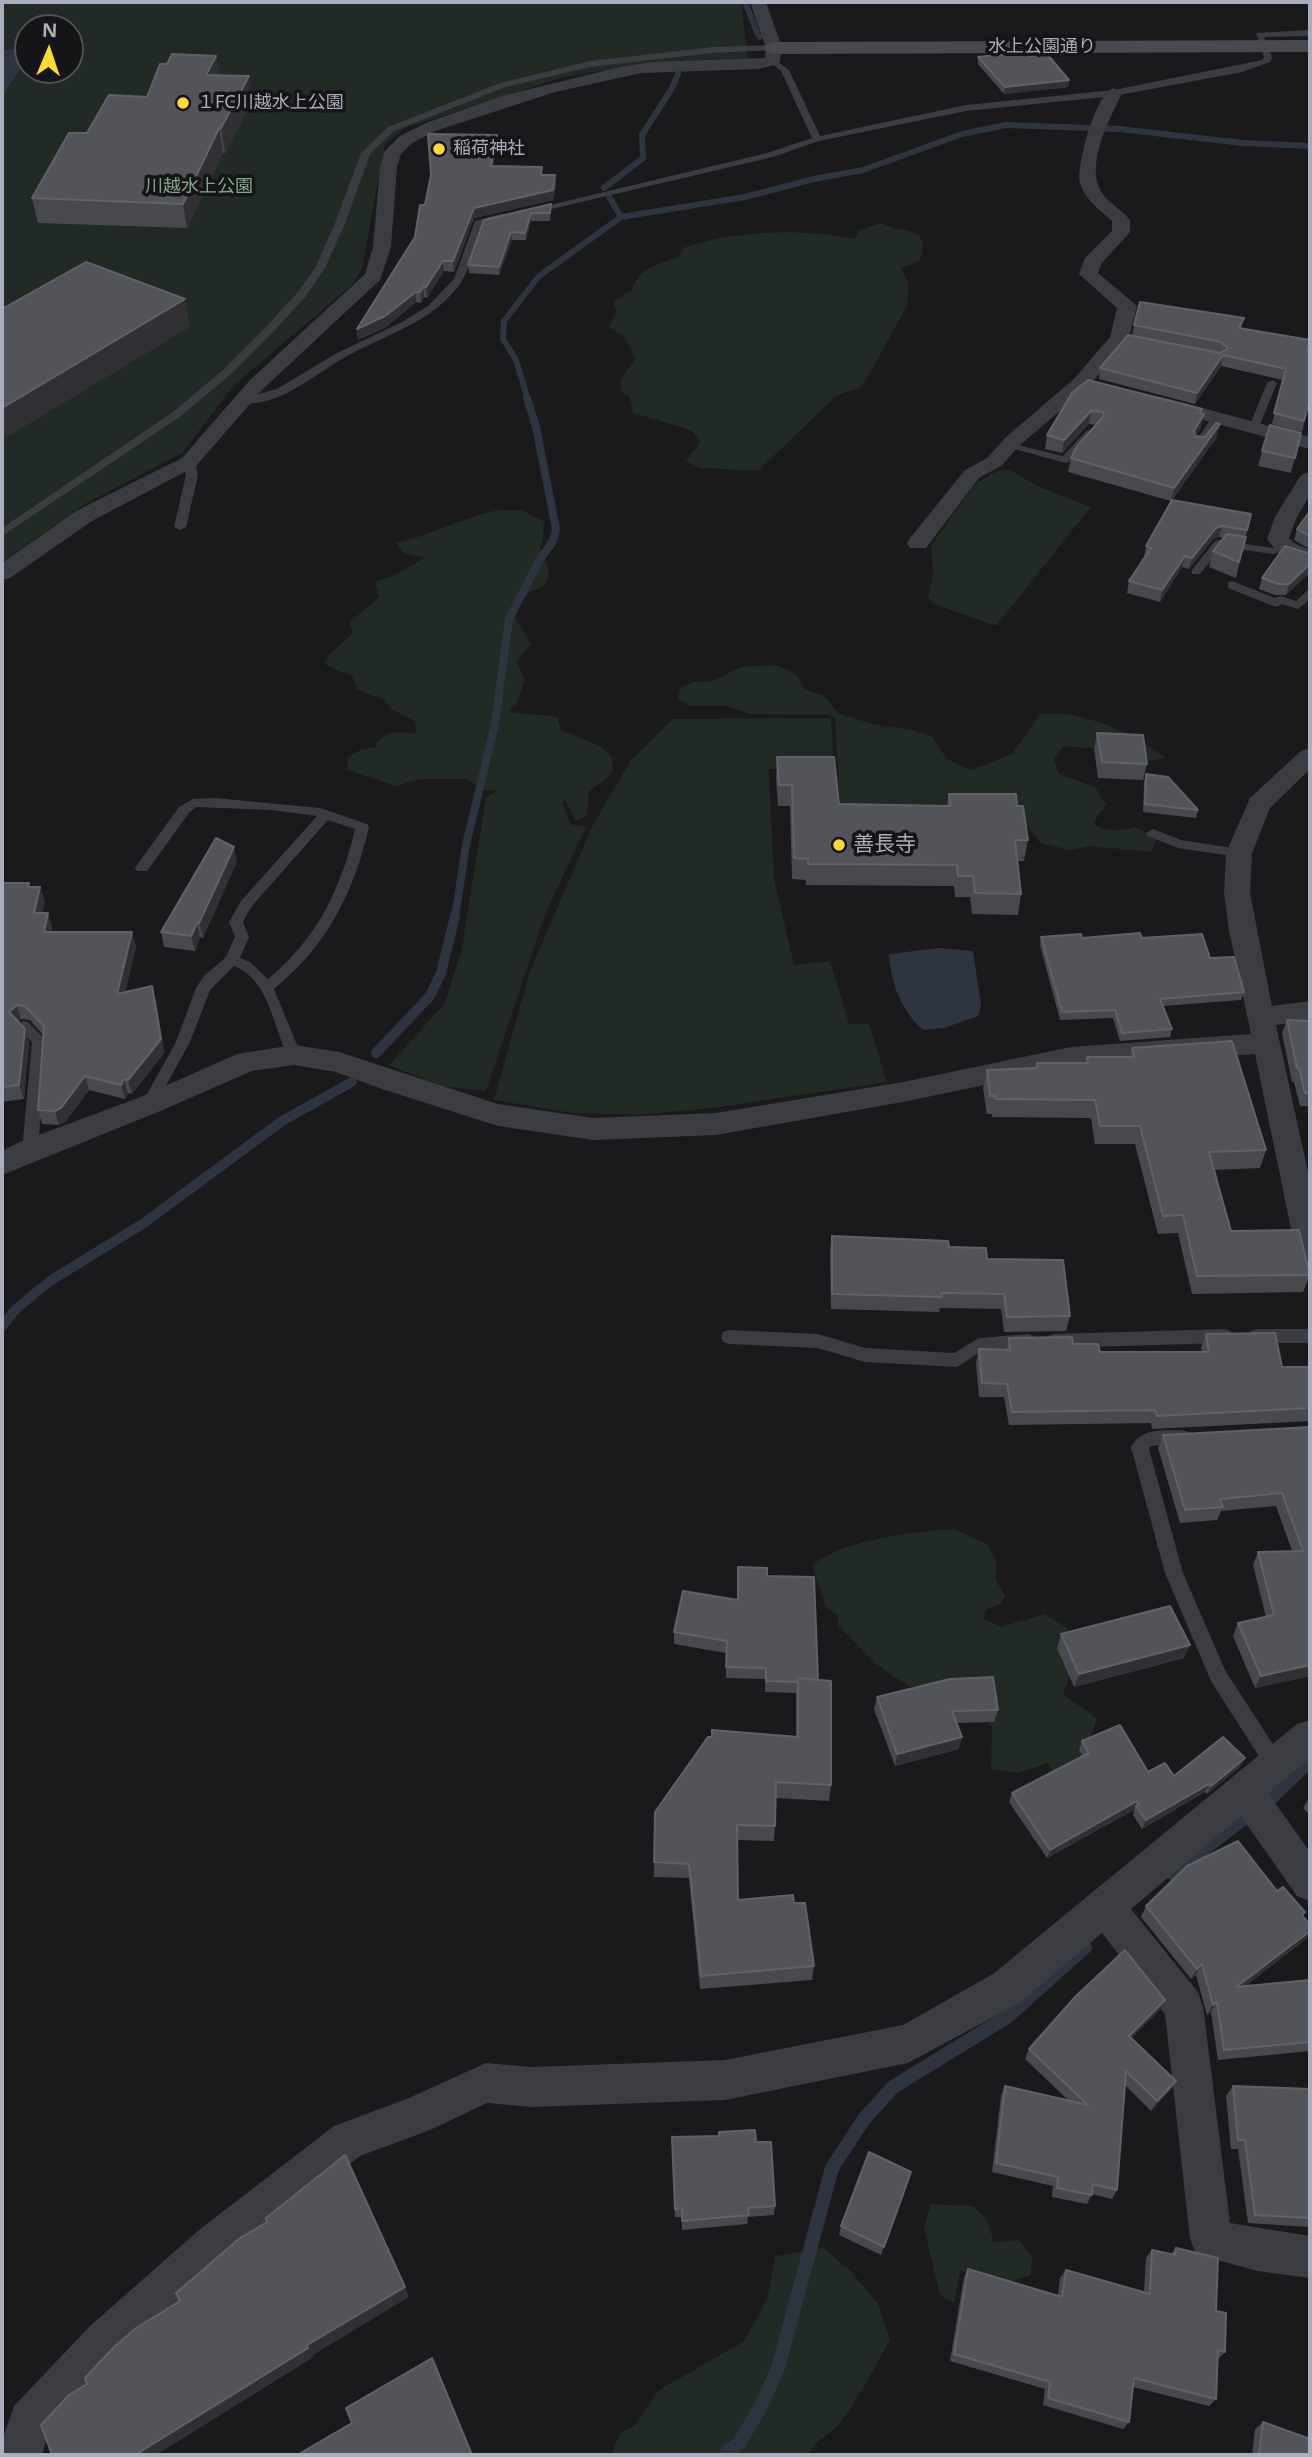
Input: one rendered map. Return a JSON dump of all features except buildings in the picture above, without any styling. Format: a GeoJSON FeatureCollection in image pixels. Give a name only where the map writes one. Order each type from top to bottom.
{"type":"FeatureCollection","features":[{"type":"Feature","properties":{"kind":"street"},"geometry":{"type":"LineString","coordinates":[[2,573],[83,516],[189,462],[257,384],[373,276],[381,262],[386,191],[393,151],[403,139],[469,113],[593,76],[642,68],[774,55],[758,2]]}},
{"type":"Feature","properties":{"kind":"street","name":"水上公園通り"},"geometry":{"type":"LineString","coordinates":[[774,55],[1310,46]]}},
{"type":"Feature","properties":{"kind":"street"},"geometry":{"type":"LineString","coordinates":[[918,543],[972,474],[995,462],[1125,339],[1125,320],[1134,306],[1088,274],[1092,262],[1121,232],[1121,219],[1094,195],[1088,183],[1087,158],[1114,93]]}},
{"type":"Feature","properties":{"kind":"street"},"geometry":{"type":"LineString","coordinates":[[1081,383],[1105,389]]}},
{"type":"Feature","properties":{"kind":"street"},"geometry":{"type":"LineString","coordinates":[[1143,398],[1310,443]]}},
{"type":"Feature","properties":{"kind":"street"},"geometry":{"type":"LineString","coordinates":[[1310,478],[1286,517],[1278,539],[1286,548],[1310,557]]}},
{"type":"Feature","properties":{"kind":"street"},"geometry":{"type":"LineString","coordinates":[[1310,756],[1259,804],[1239,853],[1237,893],[1242,930],[1310,1248]]}},
{"type":"Feature","properties":{"kind":"street"},"geometry":{"type":"LineString","coordinates":[[2,1164],[30,1150],[148,1105],[247,1061],[294,1055],[339,1062],[392,1082],[498,1115],[593,1129],[716,1124],[903,1092],[1071,1057],[1265,1030],[1310,1011]]}},
{"type":"Feature","properties":{"kind":"street"},"geometry":{"type":"LineString","coordinates":[[20,2455],[29,2421],[106,2341],[214,2245],[348,2140],[416,2116],[486,2083],[532,2087],[725,2080],[908,2043],[1007,1988],[1114,1918],[1244,1789],[1276,1766],[1310,1736]]}},
{"type":"Feature","properties":{"kind":"street"},"geometry":{"type":"LineString","coordinates":[[1244,1789],[1310,1883]]}},
{"type":"Feature","properties":{"kind":"street"},"geometry":{"type":"LineString","coordinates":[[1114,1918],[1184,2006],[1211,2239],[1257,2250],[1310,2257]]}},
{"type":"Feature","properties":{"kind":"lane"},"geometry":{"type":"LineString","coordinates":[[524,212],[770,155],[817,139],[966,108],[1114,93],[1257,66],[1266,62],[1268,57],[1259,34],[1310,33]]}},
{"type":"Feature","properties":{"kind":"lane"},"geometry":{"type":"LineString","coordinates":[[2,533],[177,415],[270,329],[302,294],[320,268],[340,226],[366,153],[391,129],[503,85],[590,64],[713,50],[774,55],[785,70],[817,139]]}},
{"type":"Feature","properties":{"kind":"lane"},"geometry":{"type":"LineString","coordinates":[[244,401],[279,392],[350,349],[418,319],[454,286],[464,269],[472,244],[472,233],[478,223],[512,215]]}},
{"type":"Feature","properties":{"kind":"lane"},"geometry":{"type":"LineString","coordinates":[[1254,427],[1272,383]]}},
{"type":"Feature","properties":{"kind":"lane"},"geometry":{"type":"LineString","coordinates":[[1198,446],[1217,417]]}},
{"type":"Feature","properties":{"kind":"lane"},"geometry":{"type":"LineString","coordinates":[[1009,446],[1065,460],[1095,428]]}},
{"type":"Feature","properties":{"kind":"lane"},"geometry":{"type":"LineString","coordinates":[[180,527],[192,475],[189,462]]}},
{"type":"Feature","properties":{"kind":"lane"},"geometry":{"type":"LineString","coordinates":[[1196,572],[1219,543],[1273,551],[1286,548]]}},
{"type":"Feature","properties":{"kind":"lane"},"geometry":{"type":"LineString","coordinates":[[1232,584],[1276,603],[1281,600],[1298,605],[1310,592]]}},
{"type":"Feature","properties":{"kind":"lane"},"geometry":{"type":"LineString","coordinates":[[142,868],[184,810],[193,803],[272,806],[327,814],[362,827],[354,868],[337,908],[290,970],[267,987]]}},
{"type":"Feature","properties":{"kind":"lane"},"geometry":{"type":"LineString","coordinates":[[148,1105],[161,1077],[184,1041],[199,993],[214,972],[232,960],[242,937],[236,922],[246,904],[327,814]]}},
{"type":"Feature","properties":{"kind":"lane"},"geometry":{"type":"LineString","coordinates":[[1153,833],[1178,844],[1239,853]]}},
{"type":"Feature","properties":{"kind":"lane"},"geometry":{"type":"LineString","coordinates":[[232,960],[244,962],[267,987],[294,1055]]}},
{"type":"Feature","properties":{"kind":"lane"},"geometry":{"type":"LineString","coordinates":[[23,1026],[39,1040],[30,1150]]}},
{"type":"Feature","properties":{"kind":"lane"},"geometry":{"type":"LineString","coordinates":[[729,1337],[818,1341],[865,1356],[957,1360],[979,1345],[999,1342],[1310,1336]]}},
{"type":"Feature","properties":{"kind":"lane"},"geometry":{"type":"LineString","coordinates":[[1202,1436],[1147,1439],[1140,1447],[1180,1586],[1218,1675],[1276,1766]]}},
{"type":"Feature","properties":{"kind":"green space","name":"川越水上公園"},"geometry":{"type":"Polygon","coordinates":[[[2,2],[741,2],[748,60],[645,64],[564,77],[405,128],[385,144],[362,268],[354,283],[234,385],[182,453],[85,504],[2,562],[2,2]]]}},
{"type":"Feature","properties":{"kind":"green space"},"geometry":{"type":"Polygon","coordinates":[[[882,223],[913,232],[919,235],[922,241],[920,261],[901,268],[909,284],[907,306],[859,388],[836,396],[758,471],[700,468],[686,461],[701,441],[691,430],[633,413],[630,397],[621,392],[621,380],[635,359],[626,339],[609,327],[617,311],[613,302],[632,290],[639,276],[645,271],[679,257],[683,248],[724,237],[792,232],[855,239],[859,230],[882,223]]]}},
{"type":"Feature","properties":{"kind":"green space"},"geometry":{"type":"Polygon","coordinates":[[[1010,470],[1039,487],[1091,507],[996,626],[934,604],[928,597],[933,573],[931,545],[975,484],[997,471],[1010,470]]]}},
{"type":"Feature","properties":{"kind":"green space"},"geometry":{"type":"Polygon","coordinates":[[[499,510],[521,510],[544,521],[540,550],[549,576],[544,585],[527,595],[514,616],[531,644],[516,662],[525,680],[516,705],[508,711],[557,717],[561,730],[600,746],[612,757],[613,770],[605,780],[589,791],[587,815],[576,821],[565,800],[562,802],[570,824],[586,827],[545,914],[486,1091],[442,1086],[389,1065],[445,1003],[462,948],[486,798],[498,790],[486,791],[466,779],[420,779],[396,786],[347,770],[348,757],[362,749],[375,747],[383,737],[396,732],[414,734],[417,730],[415,721],[391,709],[385,700],[357,690],[352,676],[324,664],[328,656],[353,633],[349,623],[379,597],[375,582],[393,576],[425,558],[404,553],[396,543],[499,510]]]}},
{"type":"Feature","properties":{"kind":"green space"},"geometry":{"type":"Polygon","coordinates":[[[776,665],[796,674],[805,689],[824,696],[838,713],[872,724],[913,730],[931,736],[947,759],[971,770],[1012,754],[1040,714],[1072,715],[1123,732],[1166,758],[1151,761],[1124,751],[1064,746],[1053,759],[1059,774],[1095,787],[1106,805],[1093,823],[1113,830],[1135,827],[1156,838],[1152,852],[1090,846],[1070,850],[1040,843],[1015,809],[841,821],[835,718],[829,715],[750,714],[727,706],[688,706],[678,698],[681,687],[693,682],[713,681],[740,667],[776,665]]]}},
{"type":"Feature","properties":{"kind":"green space"},"geometry":{"type":"Polygon","coordinates":[[[831,718],[834,770],[769,769],[774,879],[794,965],[830,961],[849,1024],[869,1024],[887,1082],[713,1108],[639,1115],[572,1113],[494,1100],[530,971],[593,825],[631,760],[673,719],[831,718]]]}},
{"type":"Feature","properties":{"kind":"green space"},"geometry":{"type":"Polygon","coordinates":[[[954,1529],[987,1544],[996,1560],[996,1580],[1005,1596],[1001,1603],[985,1611],[984,1619],[1000,1627],[1045,1614],[1068,1629],[1074,1664],[1063,1695],[1097,1718],[1089,1744],[1081,1803],[1047,1763],[1019,1773],[991,1769],[992,1728],[982,1711],[929,1686],[908,1686],[876,1664],[838,1625],[838,1616],[826,1607],[812,1565],[826,1556],[880,1538],[954,1529]]]}},
{"type":"Feature","properties":{"kind":"green space"},"geometry":{"type":"Polygon","coordinates":[[[931,2204],[973,2206],[987,2220],[994,2242],[1019,2240],[1032,2257],[1031,2275],[1003,2284],[960,2271],[954,2303],[940,2295],[924,2228],[931,2204]]]}},
{"type":"Feature","properties":{"kind":"green space"},"geometry":{"type":"Polygon","coordinates":[[[823,2248],[850,2270],[878,2304],[890,2340],[846,2414],[835,2428],[814,2446],[809,2455],[611,2455],[620,2433],[634,2426],[659,2390],[743,2342],[767,2300],[775,2256],[823,2248]]]}},
{"type":"Feature","properties":{"kind":"water"},"geometry":{"type":"Polygon","coordinates":[[[2,49],[14,49],[14,78],[2,97],[2,49]]]}},
{"type":"Feature","properties":{"kind":"water"},"geometry":{"type":"Polygon","coordinates":[[[940,948],[973,951],[981,1005],[978,1016],[944,1028],[923,1030],[898,996],[889,954],[940,948]]]}},
{"type":"Feature","properties":{"kind":"waterway"},"geometry":{"type":"LineString","coordinates":[[745,2],[759,37]]}},
{"type":"Feature","properties":{"kind":"waterway"},"geometry":{"type":"LineString","coordinates":[[604,188],[643,158],[642,135],[671,90],[678,74]]}},
{"type":"Feature","properties":{"kind":"waterway"},"geometry":{"type":"LineString","coordinates":[[621,217],[745,197],[814,179],[863,170],[962,134],[1006,125],[1119,129],[1243,143],[1310,146]]}},
{"type":"Feature","properties":{"kind":"waterway"},"geometry":{"type":"LineString","coordinates":[[608,195],[621,217]]}},
{"type":"Feature","properties":{"kind":"waterway"},"geometry":{"type":"LineString","coordinates":[[528,400],[516,360],[503,339],[504,321],[539,276],[621,217]]}},
{"type":"Feature","properties":{"kind":"waterway"},"geometry":{"type":"LineString","coordinates":[[455,918],[466,845],[495,724],[509,619],[540,559],[552,543],[556,529],[536,427],[527,398]]}},
{"type":"Feature","properties":{"kind":"waterway"},"geometry":{"type":"LineString","coordinates":[[376,1053],[430,996],[441,973],[455,916]]}},
{"type":"Feature","properties":{"kind":"waterway"},"geometry":{"type":"LineString","coordinates":[[2,1326],[16,1309],[50,1281],[144,1223],[282,1121],[352,1082]]}},
{"type":"Feature","properties":{"kind":"waterway"},"geometry":{"type":"LineString","coordinates":[[1172,1873],[1272,1797],[1310,1760]]}},
{"type":"Feature","properties":{"kind":"waterway"},"geometry":{"type":"LineString","coordinates":[[725,2455],[740,2442],[761,2406],[778,2368],[832,2168],[864,2119],[893,2087],[1007,2017],[1085,1947]]}},
{"type":"Feature","properties":{"kind":"place","name":"１FC川越水上公園"},"geometry":{"type":"Point","coordinates":[183,103]}},
{"type":"Feature","properties":{"kind":"place","name":"稲荷神社"},"geometry":{"type":"Point","coordinates":[439,149]}},
{"type":"Feature","properties":{"kind":"place","name":"善長寺"},"geometry":{"type":"Point","coordinates":[839,845]}}]}
